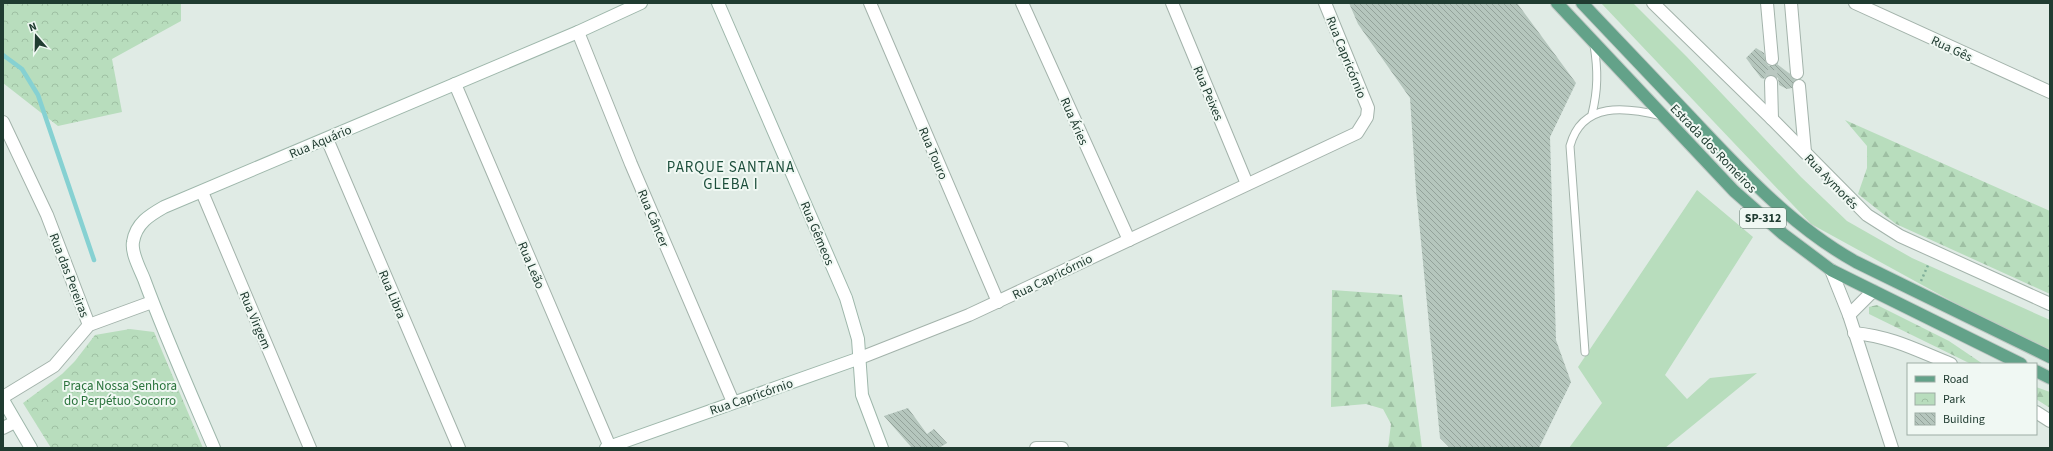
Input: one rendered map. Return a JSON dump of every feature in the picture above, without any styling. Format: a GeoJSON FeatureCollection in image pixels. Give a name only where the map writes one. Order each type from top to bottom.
{"type":"FeatureCollection","features":[{"type":"Feature","properties":{"kind":"main road","name":"Estrada dos Romeiros"},"geometry":{"type":"LineString","coordinates":[[1557,3],[1734,191],[1759,214],[1832,270],[2019,363]]}},
{"type":"Feature","properties":{"kind":"main road","name":"Estrada dos Romeiros"},"geometry":{"type":"LineString","coordinates":[[1582,3],[1748,178],[1794,220],[1841,254],[2050,358]]}},
{"type":"Feature","properties":{"kind":"main road"},"geometry":{"type":"LineString","coordinates":[[2037,372],[2050,378]]}},
{"type":"Feature","properties":{"kind":"street","name":"Rua Aquário"},"geometry":{"type":"LineString","coordinates":[[152,302],[134,253],[133,242],[140,224],[164,207],[578,32],[641,3]]}},
{"type":"Feature","properties":{"kind":"street","name":"Rua Gêmeos"},"geometry":{"type":"LineString","coordinates":[[718,3],[846,298],[856,327],[860,358],[862,395],[882,448]]}},
{"type":"Feature","properties":{"kind":"street","name":"Rua Touro"},"geometry":{"type":"LineString","coordinates":[[870,3],[998,302]]}},
{"type":"Feature","properties":{"kind":"street","name":"Rua Áries"},"geometry":{"type":"LineString","coordinates":[[1022,3],[1129,240]]}},
{"type":"Feature","properties":{"kind":"street","name":"Rua Peixes"},"geometry":{"type":"LineString","coordinates":[[1172,3],[1247,184]]}},
{"type":"Feature","properties":{"kind":"street","name":"Rua Capricórnio"},"geometry":{"type":"LineString","coordinates":[[608,447],[860,358],[948,325],[1357,133],[1367,117],[1368,108],[1325,3]]}},
{"type":"Feature","properties":{"kind":"street","name":"Rua Aymorés"},"geometry":{"type":"LineString","coordinates":[[1653,3],[1772,118],[1867,215],[1900,236],[2050,304]]}},
{"type":"Feature","properties":{"kind":"street"},"geometry":{"type":"LineString","coordinates":[[1767,3],[1772,60]]}},
{"type":"Feature","properties":{"kind":"street"},"geometry":{"type":"LineString","coordinates":[[1791,3],[1797,73]]}},
{"type":"Feature","properties":{"kind":"street","name":"Rua Gês"},"geometry":{"type":"LineString","coordinates":[[1855,3],[2050,92]]}},
{"type":"Feature","properties":{"kind":"street","name":"Rua Câncer"},"geometry":{"type":"LineString","coordinates":[[578,32],[631,164],[733,402]]}},
{"type":"Feature","properties":{"kind":"street"},"geometry":{"type":"LineString","coordinates":[[1771,82],[1772,118]]}},
{"type":"Feature","properties":{"kind":"street","name":"Rua Leão"},"geometry":{"type":"LineString","coordinates":[[455,84],[608,447]]}},
{"type":"Feature","properties":{"kind":"street"},"geometry":{"type":"LineString","coordinates":[[1799,86],[1805,152]]}},
{"type":"Feature","properties":{"kind":"street","name":"Rua das Pereiras"},"geometry":{"type":"LineString","coordinates":[[3,122],[48,215],[89,326],[54,366],[3,399]]}},
{"type":"Feature","properties":{"kind":"street","name":"Rua Libra"},"geometry":{"type":"LineString","coordinates":[[327,139],[459,448]]}},
{"type":"Feature","properties":{"kind":"street","name":"Rua Virgem"},"geometry":{"type":"LineString","coordinates":[[202,192],[310,448]]}},
{"type":"Feature","properties":{"kind":"street"},"geometry":{"type":"LineString","coordinates":[[1832,270],[1849,315],[1892,448]]}},
{"type":"Feature","properties":{"kind":"street"},"geometry":{"type":"LineString","coordinates":[[1849,315],[1863,299],[1873,291]]}},
{"type":"Feature","properties":{"kind":"street"},"geometry":{"type":"LineString","coordinates":[[89,326],[152,302],[214,448]]}},
{"type":"Feature","properties":{"kind":"street"},"geometry":{"type":"LineString","coordinates":[[1854,333],[1878,335],[1894,340],[1949,363]]}},
{"type":"Feature","properties":{"kind":"street"},"geometry":{"type":"LineString","coordinates":[[3,399],[31,448]]}},
{"type":"Feature","properties":{"kind":"street"},"geometry":{"type":"LineString","coordinates":[[2037,413],[2050,421]]}},
{"type":"Feature","properties":{"kind":"street"},"geometry":{"type":"LineString","coordinates":[[3,428],[15,422]]}},
{"type":"Feature","properties":{"kind":"street"},"geometry":{"type":"LineString","coordinates":[[1036,448],[1062,448]]}},
{"type":"Feature","properties":{"kind":"lane"},"geometry":{"type":"LineString","coordinates":[[1585,352],[1570,146],[1574,132],[1592,114],[1597,95],[1598,76],[1594,43]]}},
{"type":"Feature","properties":{"kind":"lane"},"geometry":{"type":"LineString","coordinates":[[1592,114],[1611,110],[1628,109],[1664,116]]}},
{"type":"Feature","properties":{"kind":"path"},"geometry":{"type":"LineString","coordinates":[[1916,292],[1935,252]]}},
{"type":"Feature","properties":{"kind":"green space"},"geometry":{"type":"Polygon","coordinates":[[[3,3],[181,3],[181,21],[112,59],[122,112],[58,126],[3,83],[3,3]]]}},
{"type":"Feature","properties":{"kind":"green space"},"geometry":{"type":"Polygon","coordinates":[[[1601,3],[1633,3],[1687,57],[1801,177],[1847,221],[1912,258],[2050,320],[2050,351],[1975,314],[1811,224],[1601,3]]]}},
{"type":"Feature","properties":{"kind":"green space"},"geometry":{"type":"Polygon","coordinates":[[[1845,120],[2050,211],[2050,294],[1896,224],[1858,194],[1867,168],[1867,146],[1845,120]]]}},
{"type":"Feature","properties":{"kind":"green space"},"geometry":{"type":"Polygon","coordinates":[[[1697,190],[1753,237],[1665,375],[1687,399],[1710,378],[1757,373],[1665,448],[1569,448],[1602,403],[1578,367],[1697,190]]]}},
{"type":"Feature","properties":{"kind":"green space"},"geometry":{"type":"Polygon","coordinates":[[[1332,290],[1402,295],[1422,448],[1388,448],[1391,424],[1383,409],[1366,404],[1331,407],[1332,290]]]}},
{"type":"Feature","properties":{"kind":"green space"},"geometry":{"type":"Polygon","coordinates":[[[1877,305],[1949,341],[1982,363],[1969,363],[1869,314],[1869,307],[1877,305]]]}},
{"type":"Feature","properties":{"kind":"green space","name":"Praça Nossa Senhora do Perpétuo Socorro"},"geometry":{"type":"Polygon","coordinates":[[[130,329],[154,332],[203,448],[51,448],[23,403],[62,374],[75,361],[95,335],[130,329]]]}},
{"type":"Feature","properties":{"kind":"green space"},"geometry":{"type":"Polygon","coordinates":[[[2037,387],[2050,392],[2050,408],[2037,400],[2037,387]]]}},
{"type":"Feature","properties":{"kind":"building"},"geometry":{"type":"Polygon","coordinates":[[[1349,3],[1517,3],[1576,83],[1550,137],[1556,340],[1571,382],[1539,448],[1450,448],[1440,438],[1416,190],[1410,98],[1358,24],[1349,3]]]}},
{"type":"Feature","properties":{"kind":"building"},"geometry":{"type":"Polygon","coordinates":[[[1756,48],[1764,53],[1766,63],[1769,66],[1777,64],[1790,74],[1795,80],[1792,88],[1787,89],[1779,85],[1778,78],[1774,75],[1767,75],[1764,79],[1761,78],[1746,58],[1756,48]]]}},
{"type":"Feature","properties":{"kind":"building"},"geometry":{"type":"Polygon","coordinates":[[[908,408],[927,434],[934,429],[947,443],[939,448],[912,448],[884,416],[908,408]]]}},
{"type":"Feature","properties":{"kind":"waterway"},"geometry":{"type":"LineString","coordinates":[[3,55],[22,69],[38,95],[94,260]]}},
{"type":"Feature","properties":{"kind":"tunnel"},"geometry":{"type":"LineString","coordinates":[[1771,82],[1772,59]]}},
{"type":"Feature","properties":{"kind":"district","name":"PARQUE SANTANA GLEBA I"},"geometry":{"type":"Point","coordinates":[731,176]}}]}
